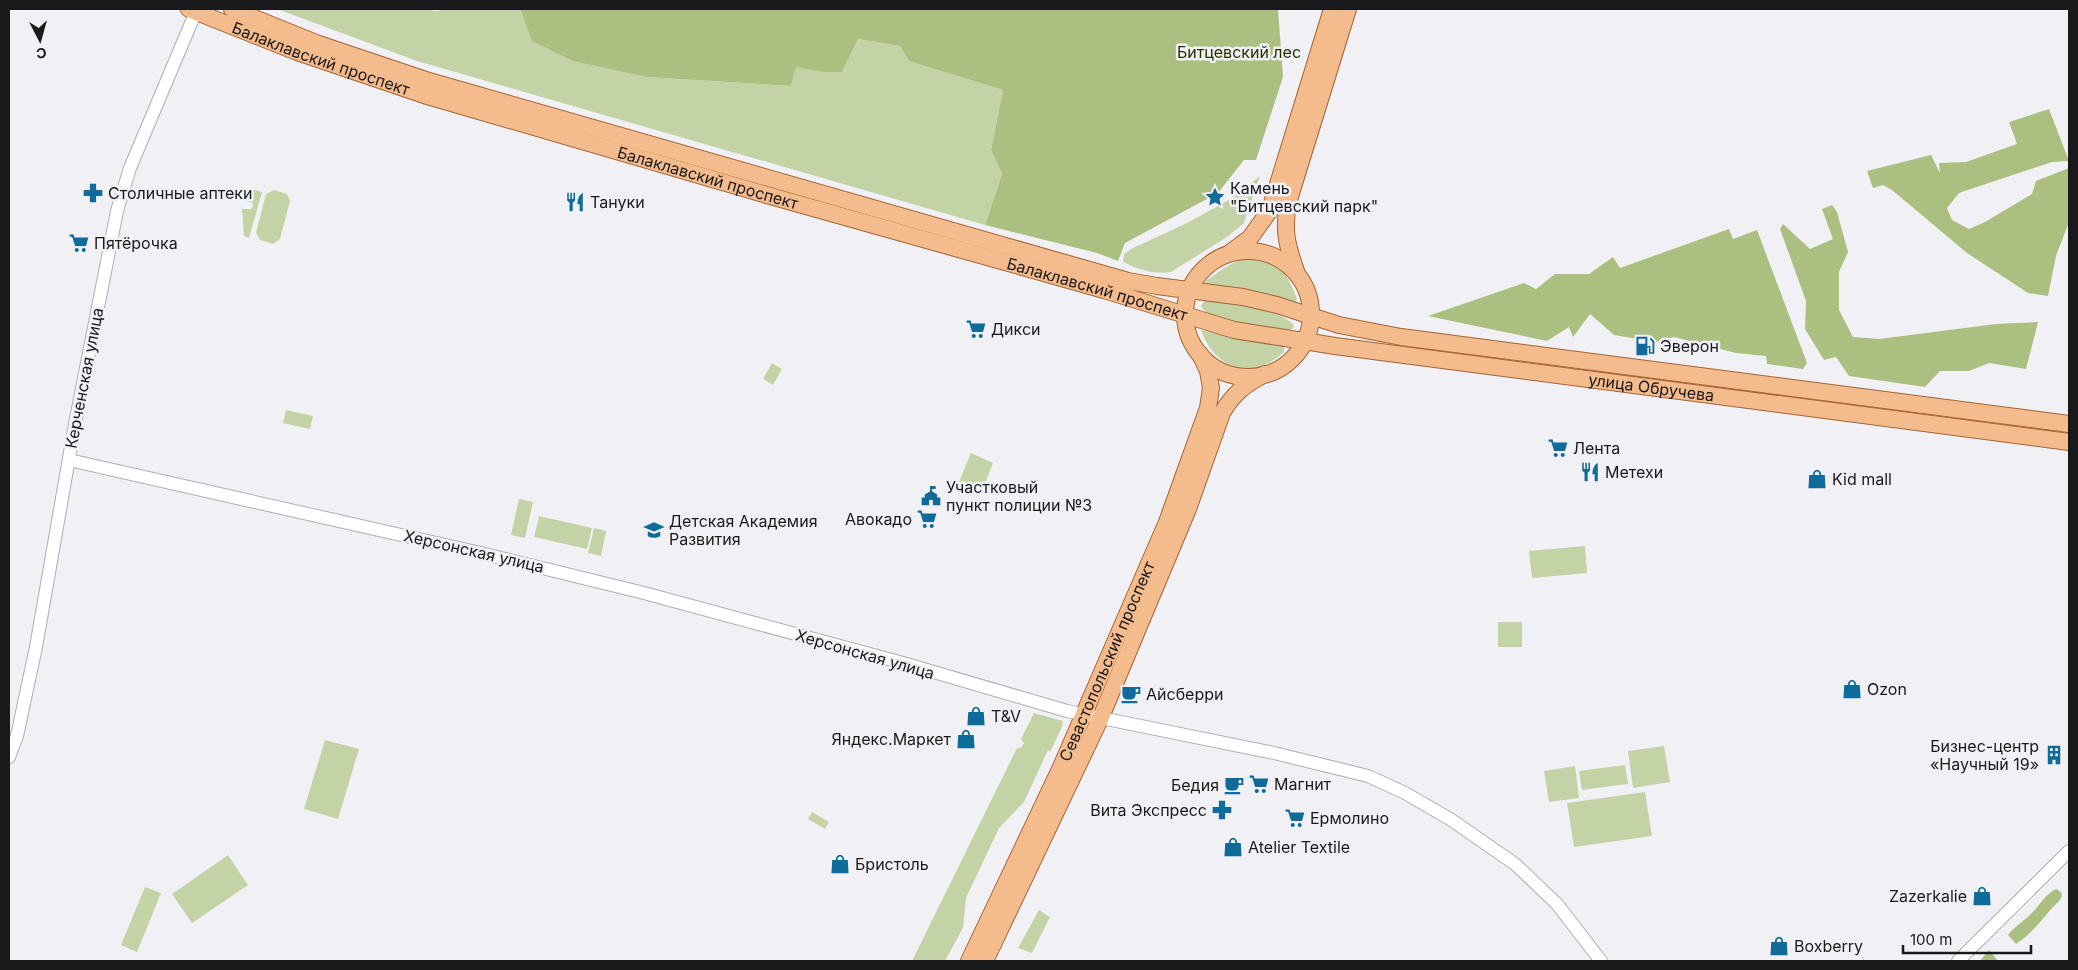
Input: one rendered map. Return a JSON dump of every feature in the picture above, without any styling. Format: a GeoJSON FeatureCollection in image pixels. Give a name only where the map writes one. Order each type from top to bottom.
{"type":"FeatureCollection","features":[{"type":"Feature","properties":{"kind":"main road","name":"Балаклавский проспект"},"geometry":{"type":"LineString","coordinates":[[232,9],[427,88],[766,195],[1104,290],[1186,317],[1234,330]]}},
{"type":"Feature","properties":{"kind":"main road"},"geometry":{"type":"LineString","coordinates":[[1186,317],[1188,291],[1191,284],[1203,271],[1250,238],[1270,210],[1332,9]]}},
{"type":"Feature","properties":{"kind":"main road"},"geometry":{"type":"LineString","coordinates":[[1200,354],[1213,367],[1225,374],[1252,377],[1286,365],[1301,350],[1305,342],[1310,315],[1306,294],[1286,240],[1286,218],[1288,203],[1348,9]]}},
{"type":"Feature","properties":{"kind":"main road","name":"Балаклавский проспект"},"geometry":{"type":"LineString","coordinates":[[194,10],[297,52],[1128,281],[1243,298]]}},
{"type":"Feature","properties":{"kind":"main road"},"geometry":{"type":"LineString","coordinates":[[1227,254],[1248,250],[1271,254],[1290,265],[1297,273]]}},
{"type":"Feature","properties":{"kind":"main road","name":"улица Обручева"},"geometry":{"type":"LineString","coordinates":[[1243,298],[1310,315],[1338,325],[1401,337],[2069,424]]}},
{"type":"Feature","properties":{"kind":"main road","name":"Севастопольский проспект"},"geometry":{"type":"LineString","coordinates":[[969,961],[1085,713],[1167,522],[1201,431],[1208,408],[1211,388],[1208,371],[1193,342],[1186,317]]}},
{"type":"Feature","properties":{"kind":"main road","name":"улица Обручева"},"geometry":{"type":"LineString","coordinates":[[1234,330],[1305,342],[2069,442]]}},
{"type":"Feature","properties":{"kind":"main road","name":"Севастопольский проспект"},"geometry":{"type":"LineString","coordinates":[[985,961],[1101,717],[1188,509],[1222,413],[1241,387],[1264,374]]}},
{"type":"Feature","properties":{"kind":"street","name":"Керченская улица"},"geometry":{"type":"LineString","coordinates":[[9,757],[17,736],[35,653],[69,460],[117,211],[130,168],[194,10]]}},
{"type":"Feature","properties":{"kind":"street"},"geometry":{"type":"LineString","coordinates":[[1993,432],[1988,429],[1986,420],[1990,415],[1996,414]]}},
{"type":"Feature","properties":{"kind":"street","name":"Херсонская улица"},"geometry":{"type":"LineString","coordinates":[[69,460],[608,583],[903,663],[1038,703],[1322,763],[1368,776],[1395,787],[1450,819],[1515,864],[1557,904],[1601,961]]}},
{"type":"Feature","properties":{"kind":"street"},"geometry":{"type":"LineString","coordinates":[[1958,961],[2069,851]]}},
{"type":"Feature","properties":{"kind":"green space"},"geometry":{"type":"Polygon","coordinates":[[[277,9],[421,9],[436,11],[448,9],[520,9],[532,41],[572,61],[646,77],[791,86],[796,66],[823,72],[842,72],[858,39],[900,46],[909,61],[1003,90],[991,150],[1002,174],[985,225],[417,61],[277,9]]]}},
{"type":"Feature","properties":{"kind":"green space","name":"Битцевский лес"},"geometry":{"type":"Polygon","coordinates":[[[520,9],[1278,9],[1283,77],[1256,160],[1244,160],[1218,193],[1125,243],[1118,261],[1097,253],[985,225],[1002,174],[991,150],[1003,90],[909,61],[900,46],[858,39],[842,72],[823,72],[796,67],[791,86],[646,77],[572,61],[532,41],[520,9]]]}},
{"type":"Feature","properties":{"kind":"green space"},"geometry":{"type":"Polygon","coordinates":[[[2049,109],[2069,161],[2052,162],[1959,193],[1947,208],[1952,220],[1969,229],[1985,222],[2032,194],[2036,181],[2069,168],[2069,222],[2056,256],[2048,296],[2028,293],[1967,253],[1892,190],[1883,185],[1873,188],[1867,171],[1931,155],[1940,173],[1939,163],[1966,162],[2017,144],[2009,122],[2049,109]]]}},
{"type":"Feature","properties":{"kind":"green space"},"geometry":{"type":"Polygon","coordinates":[[[1260,176],[1244,223],[1227,237],[1171,272],[1146,271],[1123,262],[1124,254],[1131,249],[1187,223],[1229,200],[1260,176]]]}},
{"type":"Feature","properties":{"kind":"green space"},"geometry":{"type":"Polygon","coordinates":[[[241,187],[262,192],[249,238],[244,236],[242,209],[252,209],[253,203],[243,200],[241,187]]]}},
{"type":"Feature","properties":{"kind":"green space"},"geometry":{"type":"Polygon","coordinates":[[[274,190],[287,194],[290,201],[280,239],[273,244],[260,240],[256,233],[266,194],[274,190]]]}},
{"type":"Feature","properties":{"kind":"green space"},"geometry":{"type":"Polygon","coordinates":[[[1832,205],[1837,212],[1848,252],[1839,272],[1839,310],[1853,337],[1879,339],[1996,324],[2038,322],[2026,369],[1989,363],[1969,371],[1940,371],[1925,387],[1849,376],[1836,357],[1824,360],[1805,329],[1806,301],[1780,229],[1783,224],[1810,249],[1833,239],[1822,209],[1832,205]]]}},
{"type":"Feature","properties":{"kind":"green space"},"geometry":{"type":"Polygon","coordinates":[[[1729,229],[1733,239],[1757,230],[1807,363],[1803,369],[1767,364],[1766,356],[1736,353],[1674,337],[1656,342],[1614,335],[1590,314],[1573,337],[1569,327],[1547,341],[1428,316],[1524,283],[1536,289],[1555,274],[1589,274],[1613,257],[1620,268],[1729,229]]]}},
{"type":"Feature","properties":{"kind":"green space"},"geometry":{"type":"Polygon","coordinates":[[[1252,257],[1270,262],[1281,270],[1297,298],[1296,302],[1253,291],[1206,284],[1206,281],[1228,266],[1239,260],[1252,257]]]}},
{"type":"Feature","properties":{"kind":"green space"},"geometry":{"type":"Polygon","coordinates":[[[1204,301],[1237,303],[1251,306],[1276,314],[1293,324],[1294,327],[1289,331],[1227,321],[1206,312],[1201,306],[1204,301]]]}},
{"type":"Feature","properties":{"kind":"green space"},"geometry":{"type":"Polygon","coordinates":[[[1201,330],[1282,346],[1284,347],[1284,352],[1272,361],[1259,367],[1247,369],[1235,367],[1215,354],[1201,330]]]}},
{"type":"Feature","properties":{"kind":"green space"},"geometry":{"type":"Polygon","coordinates":[[[772,363],[782,369],[773,385],[763,379],[772,363]]]}},
{"type":"Feature","properties":{"kind":"green space"},"geometry":{"type":"Polygon","coordinates":[[[286,410],[313,416],[310,429],[283,423],[286,410]]]}},
{"type":"Feature","properties":{"kind":"green space"},"geometry":{"type":"Polygon","coordinates":[[[971,453],[993,463],[982,491],[959,482],[971,453]]]}},
{"type":"Feature","properties":{"kind":"green space"},"geometry":{"type":"Polygon","coordinates":[[[519,499],[533,502],[525,538],[511,535],[519,499]]]}},
{"type":"Feature","properties":{"kind":"green space"},"geometry":{"type":"Polygon","coordinates":[[[539,516],[592,528],[587,549],[534,537],[539,516]]]}},
{"type":"Feature","properties":{"kind":"green space"},"geometry":{"type":"Polygon","coordinates":[[[594,528],[606,531],[601,556],[588,553],[594,528]]]}},
{"type":"Feature","properties":{"kind":"green space"},"geometry":{"type":"Polygon","coordinates":[[[1585,546],[1587,573],[1532,578],[1529,551],[1585,546]]]}},
{"type":"Feature","properties":{"kind":"green space"},"geometry":{"type":"Polygon","coordinates":[[[1498,622],[1522,622],[1522,647],[1498,647],[1498,622]]]}},
{"type":"Feature","properties":{"kind":"green space"},"geometry":{"type":"Polygon","coordinates":[[[1034,713],[1063,721],[1050,752],[1048,750],[1024,802],[999,828],[966,898],[963,928],[945,961],[912,961],[1017,748],[1021,748],[1024,743],[1021,739],[1034,713]]]}},
{"type":"Feature","properties":{"kind":"green space"},"geometry":{"type":"Polygon","coordinates":[[[325,740],[359,749],[338,819],[304,809],[325,740]]]}},
{"type":"Feature","properties":{"kind":"green space"},"geometry":{"type":"Polygon","coordinates":[[[1664,746],[1670,782],[1633,788],[1628,751],[1664,746]]]}},
{"type":"Feature","properties":{"kind":"green space"},"geometry":{"type":"Polygon","coordinates":[[[1625,765],[1628,784],[1582,790],[1579,771],[1625,765]]]}},
{"type":"Feature","properties":{"kind":"green space"},"geometry":{"type":"Polygon","coordinates":[[[1575,766],[1579,798],[1549,802],[1544,771],[1575,766]]]}},
{"type":"Feature","properties":{"kind":"green space"},"geometry":{"type":"Polygon","coordinates":[[[1645,792],[1652,836],[1574,847],[1567,803],[1645,792]]]}},
{"type":"Feature","properties":{"kind":"green space"},"geometry":{"type":"Polygon","coordinates":[[[812,812],[829,822],[825,829],[808,819],[812,812]]]}},
{"type":"Feature","properties":{"kind":"green space"},"geometry":{"type":"Polygon","coordinates":[[[228,855],[248,885],[192,923],[172,894],[228,855]]]}},
{"type":"Feature","properties":{"kind":"green space"},"geometry":{"type":"Polygon","coordinates":[[[145,887],[161,893],[137,952],[121,945],[145,887]]]}},
{"type":"Feature","properties":{"kind":"green space"},"geometry":{"type":"Polygon","coordinates":[[[2056,889],[2061,892],[2060,900],[2016,944],[2008,935],[2033,912],[2046,896],[2056,889]]]}},
{"type":"Feature","properties":{"kind":"green space"},"geometry":{"type":"Polygon","coordinates":[[[1039,910],[1050,917],[1032,953],[1018,948],[1039,910]]]}},
{"type":"Feature","properties":{"kind":"green space"},"geometry":{"type":"Polygon","coordinates":[[[1989,950],[1998,961],[1980,961],[1989,950]]]}},
{"type":"Feature","properties":{"kind":"place","name":"Столичные аптеки"},"geometry":{"type":"Point","coordinates":[93,193]}},
{"type":"Feature","properties":{"kind":"place","name":"Камень \"Битцевский парк\""},"geometry":{"type":"Point","coordinates":[1215,197]}},
{"type":"Feature","properties":{"kind":"place","name":"Тануки"},"geometry":{"type":"Point","coordinates":[575,202]}},
{"type":"Feature","properties":{"kind":"place","name":"Пятёрочка"},"geometry":{"type":"Point","coordinates":[79,243]}},
{"type":"Feature","properties":{"kind":"place","name":"Дикси"},"geometry":{"type":"Point","coordinates":[976,329]}},
{"type":"Feature","properties":{"kind":"place","name":"Эверон"},"geometry":{"type":"Point","coordinates":[1645,346]}},
{"type":"Feature","properties":{"kind":"place","name":"Лента"},"geometry":{"type":"Point","coordinates":[1558,448]}},
{"type":"Feature","properties":{"kind":"place","name":"Метехи"},"geometry":{"type":"Point","coordinates":[1590,472]}},
{"type":"Feature","properties":{"kind":"place","name":"Kid mall"},"geometry":{"type":"Point","coordinates":[1817,479]}},
{"type":"Feature","properties":{"kind":"place","name":"Участковый пункт полиции №3"},"geometry":{"type":"Point","coordinates":[931,496]}},
{"type":"Feature","properties":{"kind":"place","name":"Авокадо"},"geometry":{"type":"Point","coordinates":[927,519]}},
{"type":"Feature","properties":{"kind":"place","name":"Детская Академия Развития"},"geometry":{"type":"Point","coordinates":[654,530]}},
{"type":"Feature","properties":{"kind":"place","name":"Ozon"},"geometry":{"type":"Point","coordinates":[1852,689]}},
{"type":"Feature","properties":{"kind":"place","name":"Айсберри"},"geometry":{"type":"Point","coordinates":[1131,694]}},
{"type":"Feature","properties":{"kind":"place","name":"T&V"},"geometry":{"type":"Point","coordinates":[976,716]}},
{"type":"Feature","properties":{"kind":"place","name":"Яндекс.Маркет"},"geometry":{"type":"Point","coordinates":[966,739]}},
{"type":"Feature","properties":{"kind":"place","name":"Бизнес-центр «Научный 19»"},"geometry":{"type":"Point","coordinates":[2054,755]}},
{"type":"Feature","properties":{"kind":"place","name":"Магнит"},"geometry":{"type":"Point","coordinates":[1259,784]}},
{"type":"Feature","properties":{"kind":"place","name":"Бедия"},"geometry":{"type":"Point","coordinates":[1234,785]}},
{"type":"Feature","properties":{"kind":"place","name":"Вита Экспресс"},"geometry":{"type":"Point","coordinates":[1222,810]}},
{"type":"Feature","properties":{"kind":"place","name":"Ермолино"},"geometry":{"type":"Point","coordinates":[1295,818]}},
{"type":"Feature","properties":{"kind":"place","name":"Atelier Textile"},"geometry":{"type":"Point","coordinates":[1233,847]}},
{"type":"Feature","properties":{"kind":"place","name":"Бристоль"},"geometry":{"type":"Point","coordinates":[840,864]}},
{"type":"Feature","properties":{"kind":"place","name":"Zazerkalie"},"geometry":{"type":"Point","coordinates":[1982,896]}},
{"type":"Feature","properties":{"kind":"place","name":"Boxberry"},"geometry":{"type":"Point","coordinates":[1779,946]}}]}
